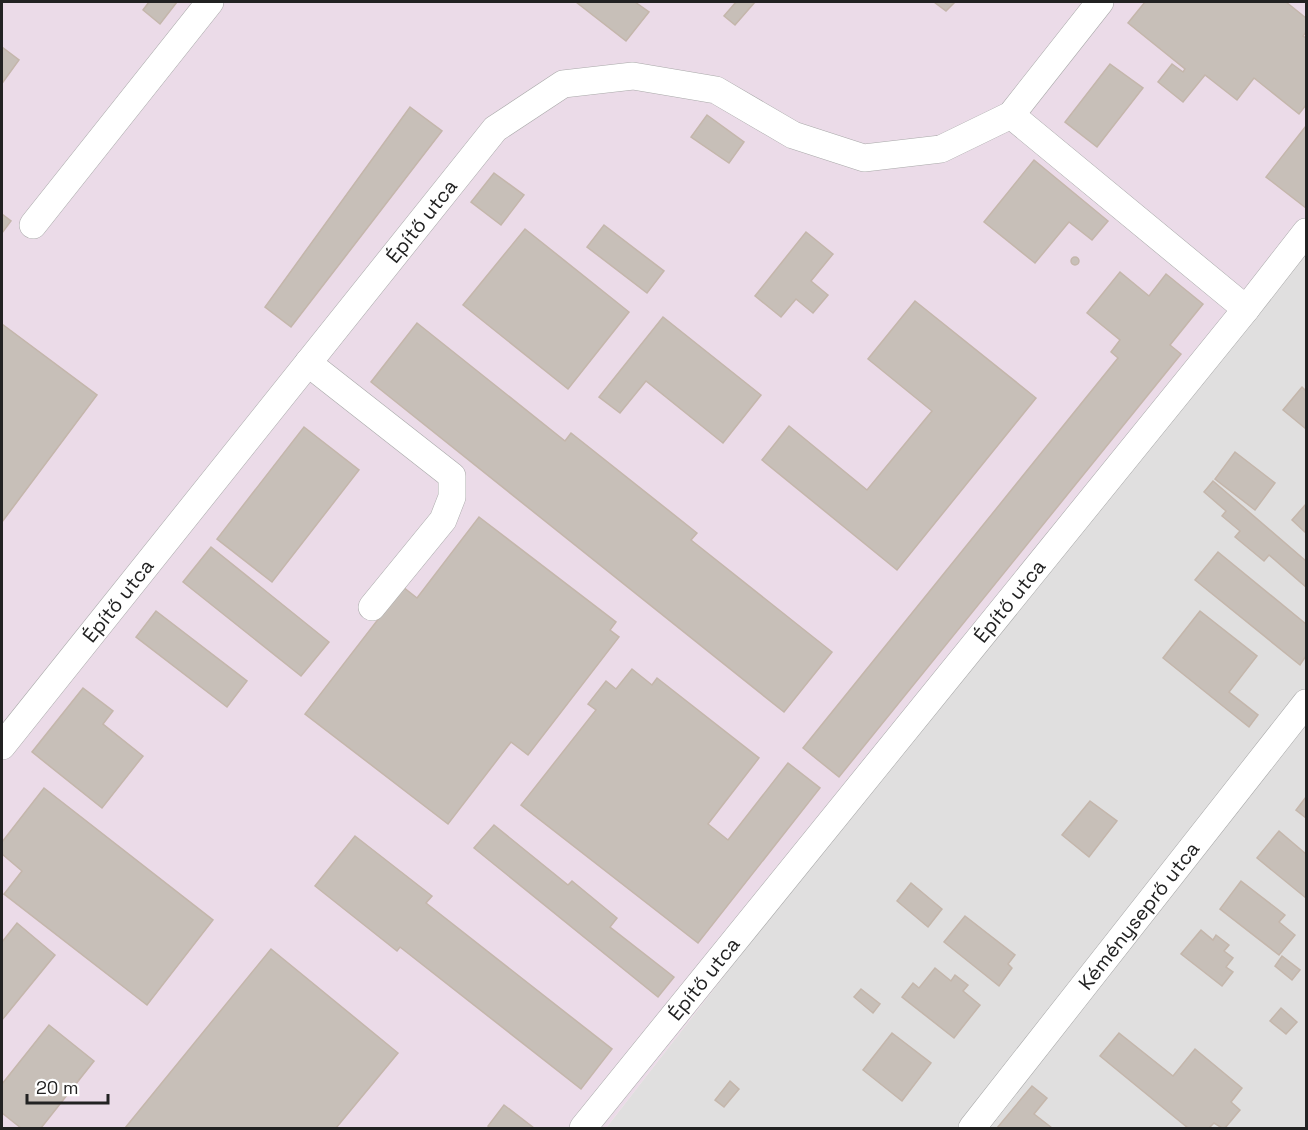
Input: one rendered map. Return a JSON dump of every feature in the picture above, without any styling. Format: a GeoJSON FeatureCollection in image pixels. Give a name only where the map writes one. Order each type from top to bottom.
{"type":"FeatureCollection","features":[{"type":"Feature","properties":{"kind":"street"},"geometry":{"type":"LineString","coordinates":[[33,225],[210,2]]}},
{"type":"Feature","properties":{"kind":"street","name":"Építő utca"},"geometry":{"type":"LineString","coordinates":[[2,746],[495,129],[563,84],[633,76],[716,90],[793,135],[864,158],[941,149],[1011,115],[1100,2]]}},
{"type":"Feature","properties":{"kind":"street"},"geometry":{"type":"LineString","coordinates":[[1011,115],[1246,309]]}},
{"type":"Feature","properties":{"kind":"street","name":"Építő utca"},"geometry":{"type":"LineString","coordinates":[[582,1128],[1306,232]]}},
{"type":"Feature","properties":{"kind":"street"},"geometry":{"type":"LineString","coordinates":[[308,363],[452,476],[452,497],[443,520],[372,607]]}},
{"type":"Feature","properties":{"kind":"street","name":"Kéményseprő utca"},"geometry":{"type":"LineString","coordinates":[[972,1128],[1306,703]]}},
{"type":"Feature","properties":{"kind":"shaded area"},"geometry":{"type":"Polygon","coordinates":[[[2,2],[1306,2],[1306,227],[606,1128],[2,1128],[2,2]]]}},
{"type":"Feature","properties":{"kind":"shaded area"},"geometry":{"type":"Polygon","coordinates":[[[1306,227],[1306,1128],[606,1128],[1306,227]]]}},
{"type":"Feature","properties":{"kind":"building"},"geometry":{"type":"Polygon","coordinates":[[[149,2],[177,2],[160,24],[143,10],[149,2]]]}},
{"type":"Feature","properties":{"kind":"building"},"geometry":{"type":"Polygon","coordinates":[[[576,2],[635,2],[649,12],[626,41],[576,2]]]}},
{"type":"Feature","properties":{"kind":"building"},"geometry":{"type":"Polygon","coordinates":[[[736,2],[755,2],[735,25],[724,16],[736,2]]]}},
{"type":"Feature","properties":{"kind":"building"},"geometry":{"type":"Polygon","coordinates":[[[934,2],[955,2],[946,11],[934,2]]]}},
{"type":"Feature","properties":{"kind":"building"},"geometry":{"type":"Polygon","coordinates":[[[1145,2],[1286,2],[1306,18],[1306,32],[1303,36],[1306,38],[1306,105],[1299,114],[1254,78],[1237,100],[1205,75],[1183,102],[1158,82],[1172,64],[1183,72],[1185,69],[1128,23],[1145,2]]]}},
{"type":"Feature","properties":{"kind":"building"},"geometry":{"type":"Polygon","coordinates":[[[2,47],[19,60],[3,82],[2,81],[2,47]]]}},
{"type":"Feature","properties":{"kind":"building"},"geometry":{"type":"Polygon","coordinates":[[[1110,64],[1143,88],[1097,147],[1065,122],[1110,64]]]}},
{"type":"Feature","properties":{"kind":"building"},"geometry":{"type":"Polygon","coordinates":[[[410,107],[442,131],[291,327],[265,307],[410,107]]]}},
{"type":"Feature","properties":{"kind":"building"},"geometry":{"type":"Polygon","coordinates":[[[707,115],[744,142],[729,163],[691,137],[707,115]]]}},
{"type":"Feature","properties":{"kind":"building"},"geometry":{"type":"Polygon","coordinates":[[[1306,126],[1306,208],[1266,177],[1306,126]]]}},
{"type":"Feature","properties":{"kind":"building"},"geometry":{"type":"Polygon","coordinates":[[[1034,160],[1108,221],[1092,240],[1069,222],[1035,263],[984,222],[1034,160]]]}},
{"type":"Feature","properties":{"kind":"building"},"geometry":{"type":"Polygon","coordinates":[[[494,173],[524,195],[501,225],[471,202],[494,173]]]}},
{"type":"Feature","properties":{"kind":"building"},"geometry":{"type":"Polygon","coordinates":[[[2,214],[11,221],[2,233],[2,214]]]}},
{"type":"Feature","properties":{"kind":"building"},"geometry":{"type":"Polygon","coordinates":[[[604,225],[664,271],[647,293],[587,247],[604,225]]]}},
{"type":"Feature","properties":{"kind":"building"},"geometry":{"type":"Polygon","coordinates":[[[525,229],[629,312],[568,389],[463,305],[525,229]]]}},
{"type":"Feature","properties":{"kind":"building"},"geometry":{"type":"Polygon","coordinates":[[[806,232],[833,254],[811,281],[828,295],[813,313],[796,299],[781,317],[755,296],[806,232]]]}},
{"type":"Feature","properties":{"kind":"building"},"geometry":{"type":"Polygon","coordinates":[[[1075,257],[1079,261],[1075,265],[1071,261],[1075,257]]]}},
{"type":"Feature","properties":{"kind":"building"},"geometry":{"type":"Polygon","coordinates":[[[1120,272],[1149,296],[1166,274],[1203,304],[1170,345],[1181,354],[839,777],[803,748],[1118,358],[1111,352],[1120,340],[1087,313],[1120,272]]]}},
{"type":"Feature","properties":{"kind":"building"},"geometry":{"type":"Polygon","coordinates":[[[915,301],[1036,398],[897,570],[762,460],[789,426],[867,490],[932,411],[868,359],[915,301]]]}},
{"type":"Feature","properties":{"kind":"building"},"geometry":{"type":"Polygon","coordinates":[[[663,317],[761,395],[723,443],[646,381],[620,413],[599,397],[663,317]]]}},
{"type":"Feature","properties":{"kind":"building"},"geometry":{"type":"Polygon","coordinates":[[[417,323],[565,441],[571,433],[697,533],[691,540],[832,652],[784,712],[371,382],[417,323]]]}},
{"type":"Feature","properties":{"kind":"building"},"geometry":{"type":"Polygon","coordinates":[[[2,324],[97,395],[2,522],[2,324]]]}},
{"type":"Feature","properties":{"kind":"building"},"geometry":{"type":"Polygon","coordinates":[[[1302,387],[1306,391],[1306,429],[1283,410],[1302,387]]]}},
{"type":"Feature","properties":{"kind":"building"},"geometry":{"type":"Polygon","coordinates":[[[304,427],[359,470],[272,582],[217,539],[304,427]]]}},
{"type":"Feature","properties":{"kind":"building"},"geometry":{"type":"Polygon","coordinates":[[[1235,452],[1275,483],[1255,510],[1215,479],[1235,452]]]}},
{"type":"Feature","properties":{"kind":"building"},"geometry":{"type":"Polygon","coordinates":[[[1213,481],[1306,561],[1306,587],[1269,555],[1264,561],[1235,537],[1240,531],[1222,516],[1226,511],[1204,492],[1213,481]]]}},
{"type":"Feature","properties":{"kind":"building"},"geometry":{"type":"Polygon","coordinates":[[[1306,504],[1306,533],[1292,520],[1306,504]]]}},
{"type":"Feature","properties":{"kind":"building"},"geometry":{"type":"Polygon","coordinates":[[[479,517],[616,622],[610,630],[619,637],[528,755],[511,742],[448,824],[305,714],[403,587],[417,598],[479,517]]]}},
{"type":"Feature","properties":{"kind":"building"},"geometry":{"type":"Polygon","coordinates":[[[211,547],[329,642],[301,676],[183,582],[211,547]]]}},
{"type":"Feature","properties":{"kind":"building"},"geometry":{"type":"Polygon","coordinates":[[[1218,552],[1306,624],[1306,656],[1300,665],[1195,580],[1218,552]]]}},
{"type":"Feature","properties":{"kind":"building"},"geometry":{"type":"Polygon","coordinates":[[[156,611],[247,681],[227,707],[136,637],[156,611]]]}},
{"type":"Feature","properties":{"kind":"building"},"geometry":{"type":"Polygon","coordinates":[[[1200,611],[1257,656],[1229,692],[1258,715],[1249,727],[1163,658],[1200,611]]]}},
{"type":"Feature","properties":{"kind":"building"},"geometry":{"type":"Polygon","coordinates":[[[632,669],[652,685],[657,678],[759,758],[708,824],[728,840],[788,763],[820,788],[698,943],[521,805],[596,710],[588,704],[606,681],[616,689],[632,669]]]}},
{"type":"Feature","properties":{"kind":"building"},"geometry":{"type":"Polygon","coordinates":[[[83,688],[113,711],[103,724],[143,756],[102,808],[32,752],[83,688]]]}},
{"type":"Feature","properties":{"kind":"building"},"geometry":{"type":"Polygon","coordinates":[[[44,788],[213,920],[147,1005],[4,894],[22,871],[2,854],[2,842],[44,788]]]}},
{"type":"Feature","properties":{"kind":"building"},"geometry":{"type":"Polygon","coordinates":[[[1306,797],[1306,818],[1296,810],[1306,797]]]}},
{"type":"Feature","properties":{"kind":"building"},"geometry":{"type":"Polygon","coordinates":[[[1090,801],[1117,821],[1089,857],[1062,835],[1090,801]]]}},
{"type":"Feature","properties":{"kind":"building"},"geometry":{"type":"Polygon","coordinates":[[[494,825],[568,885],[572,881],[617,918],[610,927],[674,977],[658,997],[474,848],[494,825]]]}},
{"type":"Feature","properties":{"kind":"building"},"geometry":{"type":"Polygon","coordinates":[[[1279,831],[1306,854],[1306,898],[1257,858],[1279,831]]]}},
{"type":"Feature","properties":{"kind":"building"},"geometry":{"type":"Polygon","coordinates":[[[355,836],[432,896],[426,903],[612,1049],[581,1089],[400,947],[397,951],[315,886],[355,836]]]}},
{"type":"Feature","properties":{"kind":"building"},"geometry":{"type":"Polygon","coordinates":[[[1241,881],[1285,915],[1279,922],[1295,935],[1279,955],[1220,909],[1241,881]]]}},
{"type":"Feature","properties":{"kind":"building"},"geometry":{"type":"Polygon","coordinates":[[[911,883],[942,909],[928,927],[897,901],[911,883]]]}},
{"type":"Feature","properties":{"kind":"building"},"geometry":{"type":"Polygon","coordinates":[[[965,916],[1015,955],[1008,964],[1012,968],[999,986],[944,942],[965,916]]]}},
{"type":"Feature","properties":{"kind":"building"},"geometry":{"type":"Polygon","coordinates":[[[17,923],[55,955],[2,1020],[2,942],[17,923]]]}},
{"type":"Feature","properties":{"kind":"building"},"geometry":{"type":"Polygon","coordinates":[[[1201,930],[1213,940],[1216,935],[1229,945],[1224,951],[1233,958],[1226,967],[1233,972],[1222,986],[1181,954],[1201,930]]]}},
{"type":"Feature","properties":{"kind":"building"},"geometry":{"type":"Polygon","coordinates":[[[271,949],[398,1053],[336,1128],[125,1128],[271,949]]]}},
{"type":"Feature","properties":{"kind":"building"},"geometry":{"type":"Polygon","coordinates":[[[1282,956],[1300,970],[1292,980],[1275,966],[1282,956]]]}},
{"type":"Feature","properties":{"kind":"building"},"geometry":{"type":"Polygon","coordinates":[[[935,968],[951,981],[955,975],[968,985],[963,991],[980,1005],[954,1038],[902,997],[913,983],[919,988],[935,968]]]}},
{"type":"Feature","properties":{"kind":"building"},"geometry":{"type":"Polygon","coordinates":[[[861,989],[880,1004],[873,1013],[854,997],[861,989]]]}},
{"type":"Feature","properties":{"kind":"building"},"geometry":{"type":"Polygon","coordinates":[[[1281,1008],[1297,1022],[1286,1034],[1270,1021],[1281,1008]]]}},
{"type":"Feature","properties":{"kind":"building"},"geometry":{"type":"Polygon","coordinates":[[[49,1025],[94,1061],[41,1128],[21,1128],[2,1113],[2,1084],[49,1025]]]}},
{"type":"Feature","properties":{"kind":"building"},"geometry":{"type":"Polygon","coordinates":[[[892,1033],[931,1063],[902,1101],[863,1070],[892,1033]]]}},
{"type":"Feature","properties":{"kind":"building"},"geometry":{"type":"Polygon","coordinates":[[[1119,1033],[1173,1076],[1195,1049],[1242,1088],[1231,1102],[1240,1110],[1225,1128],[1214,1123],[1209,1128],[1188,1128],[1100,1056],[1119,1033]]]}},
{"type":"Feature","properties":{"kind":"building"},"geometry":{"type":"Polygon","coordinates":[[[730,1081],[739,1089],[724,1107],[715,1100],[730,1081]]]}},
{"type":"Feature","properties":{"kind":"building"},"geometry":{"type":"Polygon","coordinates":[[[1032,1086],[1047,1098],[1034,1114],[1052,1128],[997,1128],[1032,1086]]]}},
{"type":"Feature","properties":{"kind":"building"},"geometry":{"type":"Polygon","coordinates":[[[504,1105],[534,1128],[491,1128],[488,1126],[504,1105]]]}}]}
